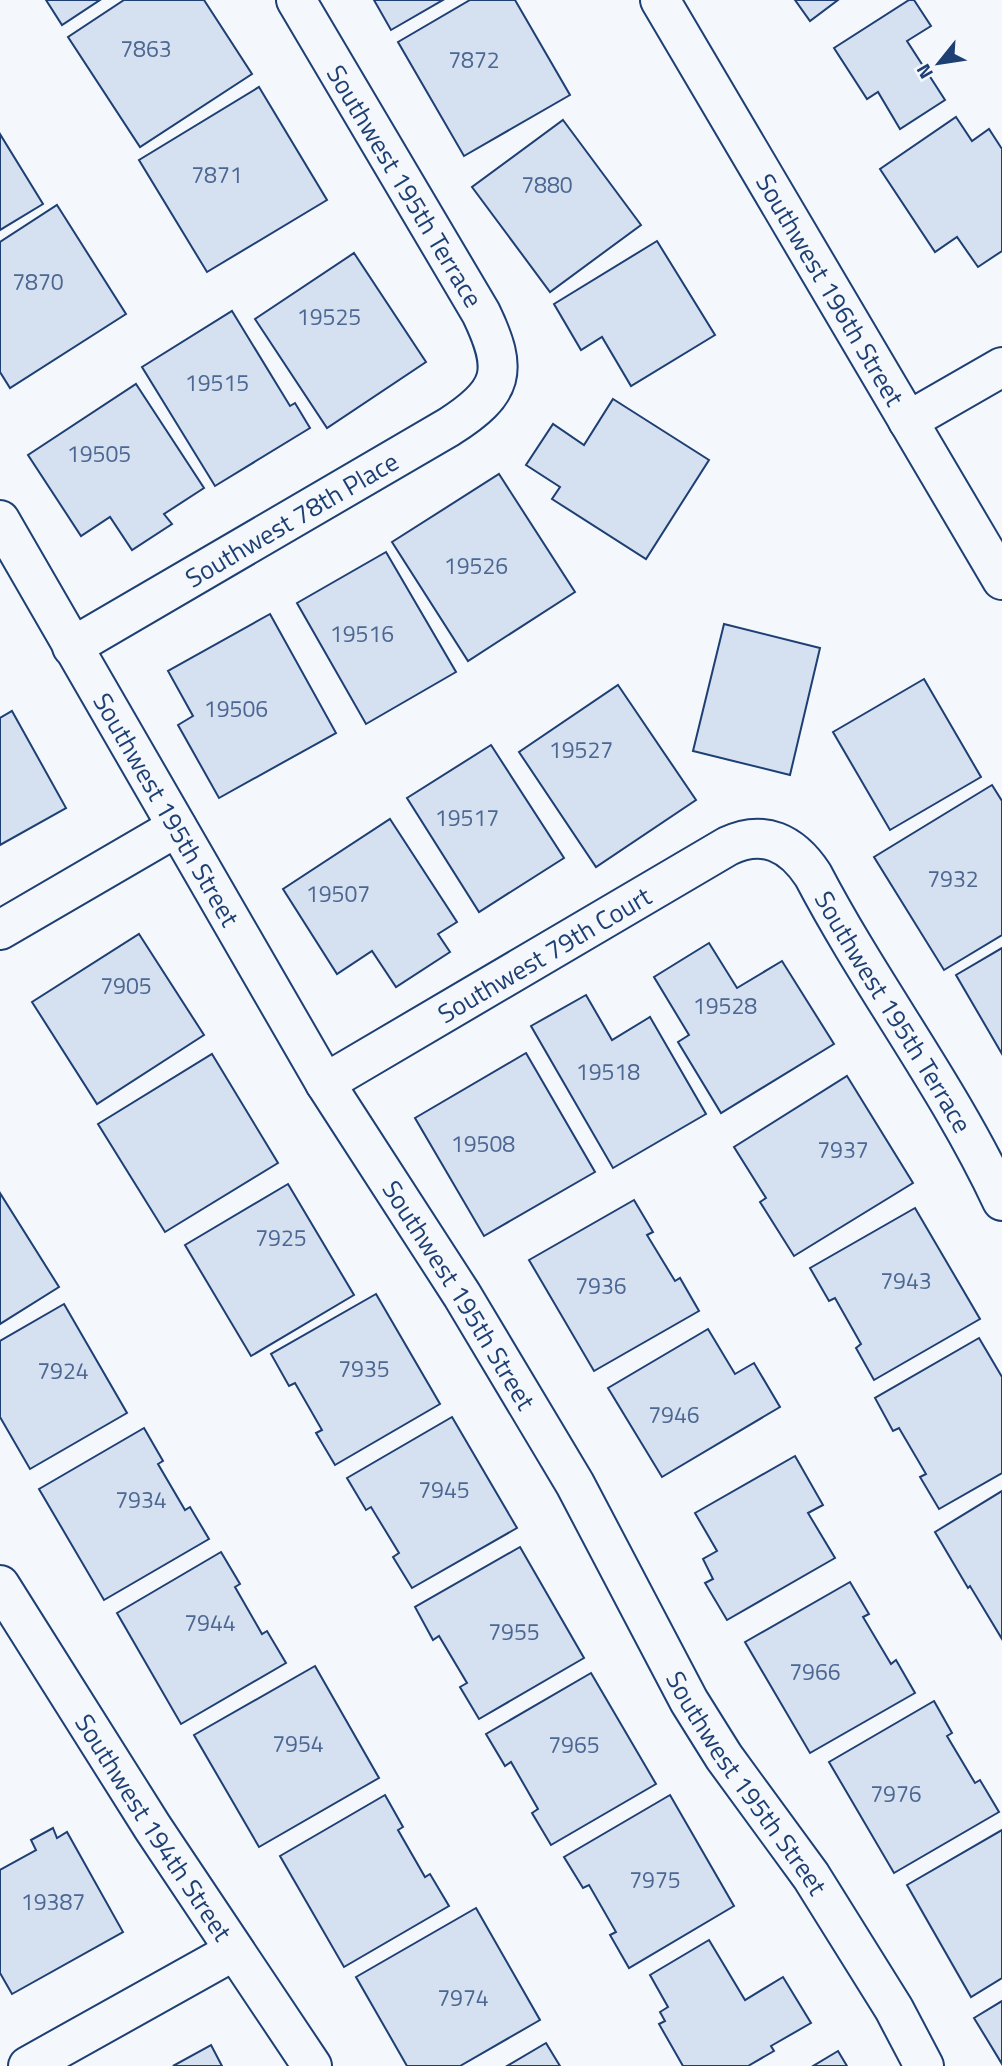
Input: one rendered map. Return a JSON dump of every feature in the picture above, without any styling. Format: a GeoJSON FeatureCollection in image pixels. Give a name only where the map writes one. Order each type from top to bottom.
{"type":"FeatureCollection","features":[{"type":"Feature","properties":{"kind":"street","name":"Southwest 195th Terrace"},"geometry":{"type":"LineString","coordinates":[[296,0],[481,313],[497,353],[496,377]]}},
{"type":"Feature","properties":{"kind":"street","name":"Southwest 196th Street"},"geometry":{"type":"LineString","coordinates":[[660,0],[1002,580]]}},
{"type":"Feature","properties":{"kind":"street"},"geometry":{"type":"LineString","coordinates":[[908,421],[1002,367]]}},
{"type":"Feature","properties":{"kind":"street","name":"Southwest 78th Place"},"geometry":{"type":"LineString","coordinates":[[72,647],[449,427],[484,400],[496,377]]}},
{"type":"Feature","properties":{"kind":"street","name":"Southwest 195th Street"},"geometry":{"type":"LineString","coordinates":[[0,520],[325,1083],[462,1295],[575,1484],[675,1676],[707,1730],[811,1876],[894,2009],[924,2066]]}},
{"type":"Feature","properties":{"kind":"street"},"geometry":{"type":"LineString","coordinates":[[0,930],[177,827]]}},
{"type":"Feature","properties":{"kind":"street","name":"Southwest 79th Court"},"geometry":{"type":"LineString","coordinates":[[325,1083],[728,846],[749,838],[767,839]]}},
{"type":"Feature","properties":{"kind":"street","name":"Southwest 195th Terrace"},"geometry":{"type":"LineString","coordinates":[[767,839],[790,849],[813,875],[946,1098],[1002,1201]]}},
{"type":"Feature","properties":{"kind":"street","name":"Southwest 194th Street"},"geometry":{"type":"LineString","coordinates":[[0,1585],[153,1828],[312,2066]]}},
{"type":"Feature","properties":{"kind":"street"},"geometry":{"type":"LineString","coordinates":[[28,2066],[234,1951]]}},
{"type":"Feature","properties":{"kind":"building"},"geometry":{"type":"Polygon","coordinates":[[[46,0],[100,0],[62,25],[46,0]]]}},
{"type":"Feature","properties":{"kind":"building"},"geometry":{"type":"Polygon","coordinates":[[[124,0],[204,0],[252,74],[140,147],[68,37],[124,0]]]}},
{"type":"Feature","properties":{"kind":"building"},"geometry":{"type":"Polygon","coordinates":[[[374,0],[443,0],[391,30],[374,0]]]}},
{"type":"Feature","properties":{"kind":"building"},"geometry":{"type":"Polygon","coordinates":[[[470,0],[515,0],[570,95],[464,156],[398,42],[470,0]]]}},
{"type":"Feature","properties":{"kind":"building"},"geometry":{"type":"Polygon","coordinates":[[[795,0],[838,0],[810,21],[795,0]]]}},
{"type":"Feature","properties":{"kind":"building"},"geometry":{"type":"Polygon","coordinates":[[[909,0],[914,0],[931,26],[907,41],[945,100],[900,129],[878,92],[867,99],[834,48],[909,0]]]}},
{"type":"Feature","properties":{"kind":"building"},"geometry":{"type":"Polygon","coordinates":[[[259,87],[327,200],[207,272],[139,160],[259,87]]]}},
{"type":"Feature","properties":{"kind":"building"},"geometry":{"type":"Polygon","coordinates":[[[956,117],[972,141],[989,129],[1002,149],[1002,251],[978,267],[957,237],[935,252],[880,169],[956,117]]]}},
{"type":"Feature","properties":{"kind":"building"},"geometry":{"type":"Polygon","coordinates":[[[563,120],[641,225],[550,292],[472,187],[563,120]]]}},
{"type":"Feature","properties":{"kind":"building"},"geometry":{"type":"Polygon","coordinates":[[[0,134],[43,204],[0,230],[0,134]]]}},
{"type":"Feature","properties":{"kind":"building"},"geometry":{"type":"Polygon","coordinates":[[[57,205],[126,314],[10,388],[0,372],[0,242],[57,205]]]}},
{"type":"Feature","properties":{"kind":"building"},"geometry":{"type":"Polygon","coordinates":[[[657,241],[715,335],[631,386],[602,337],[581,350],[554,304],[657,241]]]}},
{"type":"Feature","properties":{"kind":"building"},"geometry":{"type":"Polygon","coordinates":[[[354,253],[426,362],[327,428],[255,319],[354,253]]]}},
{"type":"Feature","properties":{"kind":"building"},"geometry":{"type":"Polygon","coordinates":[[[232,311],[290,406],[295,403],[310,428],[215,486],[142,367],[232,311]]]}},
{"type":"Feature","properties":{"kind":"building"},"geometry":{"type":"Polygon","coordinates":[[[136,384],[204,488],[164,514],[172,524],[132,550],[110,517],[81,536],[28,455],[136,384]]]}},
{"type":"Feature","properties":{"kind":"building"},"geometry":{"type":"Polygon","coordinates":[[[613,399],[709,460],[646,559],[552,499],[560,487],[526,465],[553,424],[584,445],[613,399]]]}},
{"type":"Feature","properties":{"kind":"building"},"geometry":{"type":"Polygon","coordinates":[[[499,474],[575,592],[468,661],[392,542],[499,474]]]}},
{"type":"Feature","properties":{"kind":"building"},"geometry":{"type":"Polygon","coordinates":[[[386,552],[456,672],[366,724],[297,603],[386,552]]]}},
{"type":"Feature","properties":{"kind":"building"},"geometry":{"type":"Polygon","coordinates":[[[270,614],[336,733],[219,798],[178,725],[193,716],[168,671],[270,614]]]}},
{"type":"Feature","properties":{"kind":"building"},"geometry":{"type":"Polygon","coordinates":[[[724,624],[820,648],[790,775],[693,751],[724,624]]]}},
{"type":"Feature","properties":{"kind":"building"},"geometry":{"type":"Polygon","coordinates":[[[924,679],[981,777],[890,830],[833,732],[924,679]]]}},
{"type":"Feature","properties":{"kind":"building"},"geometry":{"type":"Polygon","coordinates":[[[618,685],[696,800],[596,867],[519,752],[618,685]]]}},
{"type":"Feature","properties":{"kind":"building"},"geometry":{"type":"Polygon","coordinates":[[[12,711],[66,808],[0,845],[0,718],[12,711]]]}},
{"type":"Feature","properties":{"kind":"building"},"geometry":{"type":"Polygon","coordinates":[[[491,745],[564,858],[479,912],[407,798],[491,745]]]}},
{"type":"Feature","properties":{"kind":"building"},"geometry":{"type":"Polygon","coordinates":[[[992,785],[1002,801],[1002,935],[944,970],[874,857],[992,785]]]}},
{"type":"Feature","properties":{"kind":"building"},"geometry":{"type":"Polygon","coordinates":[[[390,819],[457,922],[438,934],[450,952],[396,987],[372,951],[337,974],[283,889],[390,819]]]}},
{"type":"Feature","properties":{"kind":"building"},"geometry":{"type":"Polygon","coordinates":[[[139,934],[204,1035],[97,1104],[32,1002],[139,934]]]}},
{"type":"Feature","properties":{"kind":"building"},"geometry":{"type":"Polygon","coordinates":[[[709,943],[737,988],[782,961],[834,1044],[721,1113],[678,1042],[689,1035],[654,977],[709,943]]]}},
{"type":"Feature","properties":{"kind":"building"},"geometry":{"type":"Polygon","coordinates":[[[1002,948],[1002,1054],[956,975],[1002,948]]]}},
{"type":"Feature","properties":{"kind":"building"},"geometry":{"type":"Polygon","coordinates":[[[586,995],[612,1040],[650,1017],[706,1114],[613,1168],[531,1026],[586,995]]]}},
{"type":"Feature","properties":{"kind":"building"},"geometry":{"type":"Polygon","coordinates":[[[526,1053],[595,1172],[484,1236],[415,1118],[526,1053]]]}},
{"type":"Feature","properties":{"kind":"building"},"geometry":{"type":"Polygon","coordinates":[[[212,1054],[278,1163],[165,1232],[98,1124],[212,1054]]]}},
{"type":"Feature","properties":{"kind":"building"},"geometry":{"type":"Polygon","coordinates":[[[847,1076],[913,1183],[794,1256],[760,1202],[766,1198],[734,1147],[847,1076]]]}},
{"type":"Feature","properties":{"kind":"building"},"geometry":{"type":"Polygon","coordinates":[[[288,1184],[354,1295],[251,1356],[185,1245],[288,1184]]]}},
{"type":"Feature","properties":{"kind":"building"},"geometry":{"type":"Polygon","coordinates":[[[0,1193],[59,1287],[0,1324],[0,1193]]]}},
{"type":"Feature","properties":{"kind":"building"},"geometry":{"type":"Polygon","coordinates":[[[634,1200],[653,1232],[647,1235],[675,1281],[680,1278],[699,1311],[594,1371],[529,1260],[634,1200]]]}},
{"type":"Feature","properties":{"kind":"building"},"geometry":{"type":"Polygon","coordinates":[[[915,1208],[980,1319],[874,1380],[856,1348],[861,1344],[835,1298],[829,1301],[810,1268],[915,1208]]]}},
{"type":"Feature","properties":{"kind":"building"},"geometry":{"type":"Polygon","coordinates":[[[376,1294],[440,1404],[335,1465],[316,1433],[322,1430],[295,1383],[289,1386],[271,1354],[376,1294]]]}},
{"type":"Feature","properties":{"kind":"building"},"geometry":{"type":"Polygon","coordinates":[[[64,1304],[127,1413],[30,1469],[0,1417],[0,1341],[64,1304]]]}},
{"type":"Feature","properties":{"kind":"building"},"geometry":{"type":"Polygon","coordinates":[[[708,1329],[735,1374],[754,1363],[780,1407],[662,1477],[608,1388],[708,1329]]]}},
{"type":"Feature","properties":{"kind":"building"},"geometry":{"type":"Polygon","coordinates":[[[979,1338],[1002,1377],[1002,1473],[939,1509],[920,1477],[926,1474],[899,1428],[893,1431],[875,1398],[979,1338]]]}},
{"type":"Feature","properties":{"kind":"building"},"geometry":{"type":"Polygon","coordinates":[[[452,1417],[517,1528],[412,1588],[393,1557],[399,1553],[371,1507],[366,1510],[347,1478],[452,1417]]]}},
{"type":"Feature","properties":{"kind":"building"},"geometry":{"type":"Polygon","coordinates":[[[144,1428],[163,1461],[158,1464],[185,1510],[190,1507],[209,1539],[104,1600],[39,1489],[144,1428]]]}},
{"type":"Feature","properties":{"kind":"building"},"geometry":{"type":"Polygon","coordinates":[[[795,1456],[823,1505],[808,1513],[835,1558],[727,1620],[705,1583],[713,1579],[703,1559],[717,1551],[695,1513],[795,1456]]]}},
{"type":"Feature","properties":{"kind":"building"},"geometry":{"type":"Polygon","coordinates":[[[1002,1491],[1002,1639],[935,1532],[1002,1491]]]}},
{"type":"Feature","properties":{"kind":"building"},"geometry":{"type":"Polygon","coordinates":[[[520,1547],[584,1658],[479,1719],[460,1687],[467,1683],[439,1636],[433,1640],[415,1607],[520,1547]]]}},
{"type":"Feature","properties":{"kind":"building"},"geometry":{"type":"Polygon","coordinates":[[[221,1552],[240,1584],[235,1587],[262,1634],[267,1631],[286,1663],[181,1724],[117,1613],[221,1552]]]}},
{"type":"Feature","properties":{"kind":"building"},"geometry":{"type":"Polygon","coordinates":[[[850,1582],[869,1614],[863,1617],[891,1664],[896,1660],[915,1693],[810,1753],[745,1642],[850,1582]]]}},
{"type":"Feature","properties":{"kind":"building"},"geometry":{"type":"Polygon","coordinates":[[[315,1666],[379,1778],[259,1847],[194,1735],[315,1666]]]}},
{"type":"Feature","properties":{"kind":"building"},"geometry":{"type":"Polygon","coordinates":[[[591,1673],[656,1784],[551,1845],[532,1813],[538,1809],[511,1762],[505,1766],[486,1734],[591,1673]]]}},
{"type":"Feature","properties":{"kind":"building"},"geometry":{"type":"Polygon","coordinates":[[[934,1701],[952,1733],[947,1736],[975,1783],[980,1780],[999,1812],[894,1873],[829,1762],[934,1701]]]}},
{"type":"Feature","properties":{"kind":"building"},"geometry":{"type":"Polygon","coordinates":[[[385,1795],[403,1827],[398,1830],[425,1877],[430,1874],[449,1906],[344,1967],[280,1856],[385,1795]]]}},
{"type":"Feature","properties":{"kind":"building"},"geometry":{"type":"Polygon","coordinates":[[[670,1795],[734,1906],[629,1968],[610,1935],[616,1932],[589,1885],[583,1888],[564,1857],[670,1795]]]}},
{"type":"Feature","properties":{"kind":"building"},"geometry":{"type":"Polygon","coordinates":[[[53,1828],[57,1838],[67,1832],[123,1932],[12,1994],[0,1973],[0,1870],[36,1850],[31,1840],[53,1828]]]}},
{"type":"Feature","properties":{"kind":"building"},"geometry":{"type":"Polygon","coordinates":[[[1002,1830],[1002,1978],[971,1997],[907,1885],[1002,1830]]]}},
{"type":"Feature","properties":{"kind":"building"},"geometry":{"type":"Polygon","coordinates":[[[476,1908],[540,2020],[460,2066],[407,2066],[356,1977],[476,1908]]]}},
{"type":"Feature","properties":{"kind":"building"},"geometry":{"type":"Polygon","coordinates":[[[709,1940],[745,2000],[783,1977],[811,2023],[771,2046],[774,2051],[748,2066],[683,2066],[659,2024],[665,2021],[660,2012],[668,2007],[650,1975],[709,1940]]]}},
{"type":"Feature","properties":{"kind":"building"},"geometry":{"type":"Polygon","coordinates":[[[1002,2001],[1002,2064],[974,2018],[1002,2001]]]}},
{"type":"Feature","properties":{"kind":"building"},"geometry":{"type":"Polygon","coordinates":[[[546,2043],[560,2066],[507,2066],[546,2043]]]}},
{"type":"Feature","properties":{"kind":"building"},"geometry":{"type":"Polygon","coordinates":[[[211,2045],[222,2066],[173,2066],[211,2045]]]}},
{"type":"Feature","properties":{"kind":"building"},"geometry":{"type":"Polygon","coordinates":[[[838,2051],[847,2066],[813,2066],[838,2051]]]}}]}
